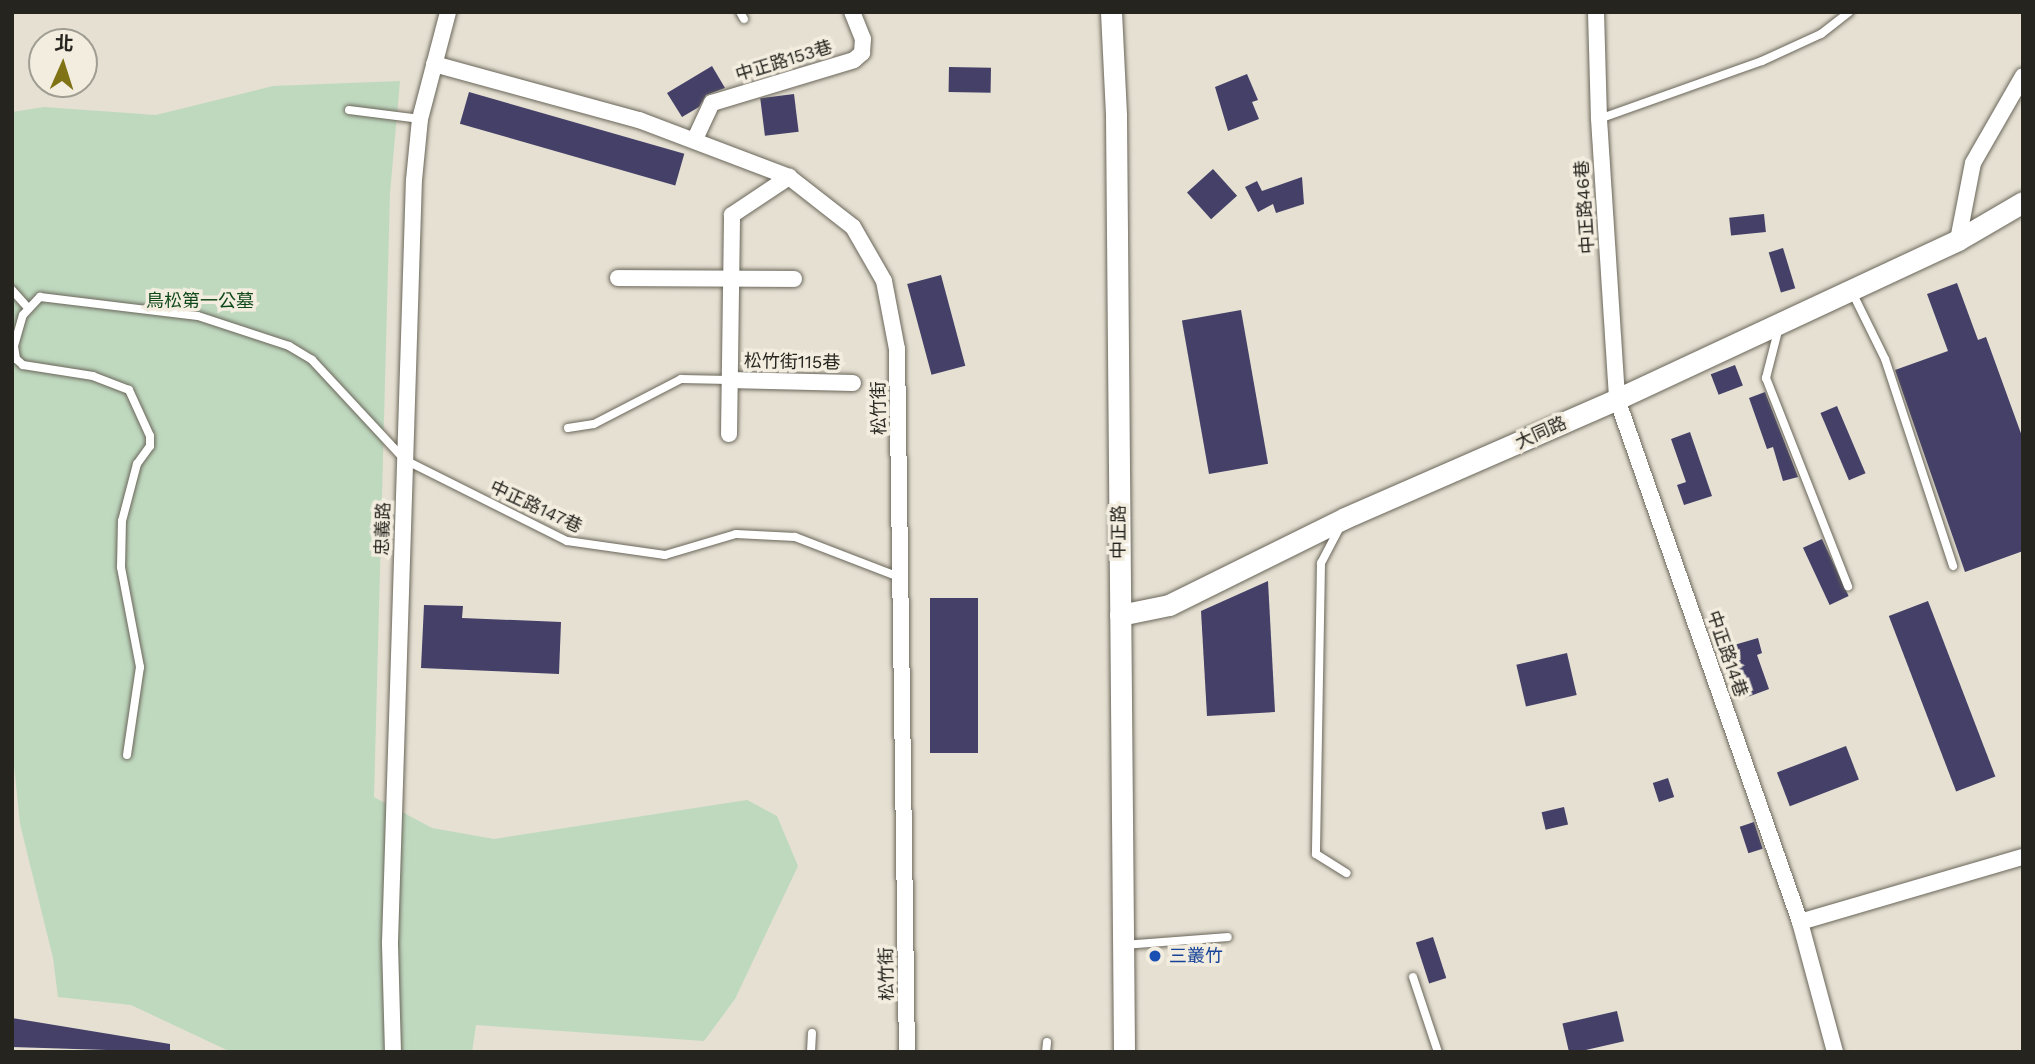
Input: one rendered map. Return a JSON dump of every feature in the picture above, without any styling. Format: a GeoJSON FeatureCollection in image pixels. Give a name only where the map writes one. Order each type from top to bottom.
{"type":"FeatureCollection","features":[{"type":"Feature","properties":{"kind":"main road","name":"中正路"},"geometry":{"type":"LineString","coordinates":[[1111,12],[1124,1052]]}},
{"type":"Feature","properties":{"kind":"main road","name":"大同路"},"geometry":{"type":"LineString","coordinates":[[1120,615],[1169,606],[1345,519],[1618,399],[1958,240],[2023,202]]}},
{"type":"Feature","properties":{"kind":"street","name":"忠義路"},"geometry":{"type":"LineString","coordinates":[[393,1052],[390,942],[414,180],[420,119],[448,12]]}},
{"type":"Feature","properties":{"kind":"street","name":"中正路153巷"},"geometry":{"type":"LineString","coordinates":[[695,139],[712,103],[854,60],[862,53],[863,39],[852,12]]}},
{"type":"Feature","properties":{"kind":"street","name":"中正路46巷"},"geometry":{"type":"LineString","coordinates":[[1597,12],[1599,119],[1618,399]]}},
{"type":"Feature","properties":{"kind":"street","name":"松竹街"},"geometry":{"type":"LineString","coordinates":[[434,64],[695,139],[789,177],[853,227],[884,281],[897,349],[907,1052]]}},
{"type":"Feature","properties":{"kind":"street"},"geometry":{"type":"LineString","coordinates":[[1958,240],[1973,163],[2023,76]]}},
{"type":"Feature","properties":{"kind":"street","name":"松竹街115巷"},"geometry":{"type":"LineString","coordinates":[[729,434],[732,215],[789,177]]}},
{"type":"Feature","properties":{"kind":"street"},"geometry":{"type":"LineString","coordinates":[[618,278],[794,278]]}},
{"type":"Feature","properties":{"kind":"street","name":"松竹街115巷"},"geometry":{"type":"LineString","coordinates":[[729,380],[853,383]]}},
{"type":"Feature","properties":{"kind":"street","name":"中正路14巷"},"geometry":{"type":"LineString","coordinates":[[1618,399],[1800,922],[1835,1052]]}},
{"type":"Feature","properties":{"kind":"street"},"geometry":{"type":"LineString","coordinates":[[1800,922],[2023,857]]}},
{"type":"Feature","properties":{"kind":"lane"},"geometry":{"type":"LineString","coordinates":[[1599,119],[1762,61],[1821,34],[1849,12]]}},
{"type":"Feature","properties":{"kind":"lane"},"geometry":{"type":"LineString","coordinates":[[349,110],[420,119]]}},
{"type":"Feature","properties":{"kind":"lane"},"geometry":{"type":"LineString","coordinates":[[12,290],[28,308]]}},
{"type":"Feature","properties":{"kind":"lane"},"geometry":{"type":"LineString","coordinates":[[1851,290],[1885,359],[1953,566]]}},
{"type":"Feature","properties":{"kind":"lane"},"geometry":{"type":"LineString","coordinates":[[127,755],[140,667],[121,567],[122,521],[137,464],[150,446],[150,436],[128,390],[93,376],[23,365],[14,359],[14,346],[28,308],[40,297],[64,299],[198,316],[267,337],[312,360],[405,460]]}},
{"type":"Feature","properties":{"kind":"lane"},"geometry":{"type":"LineString","coordinates":[[1779,324],[1766,378],[1848,586]]}},
{"type":"Feature","properties":{"kind":"lane","name":"松竹街115巷"},"geometry":{"type":"LineString","coordinates":[[568,428],[594,424],[681,379],[729,380]]}},
{"type":"Feature","properties":{"kind":"lane","name":"中正路147巷"},"geometry":{"type":"LineString","coordinates":[[405,460],[567,541],[590,548],[665,555],[736,534],[774,534],[795,537],[902,578]]}},
{"type":"Feature","properties":{"kind":"lane"},"geometry":{"type":"LineString","coordinates":[[1345,519],[1321,563],[1316,854],[1346,873]]}},
{"type":"Feature","properties":{"kind":"lane"},"geometry":{"type":"LineString","coordinates":[[1124,945],[1228,937]]}},
{"type":"Feature","properties":{"kind":"lane"},"geometry":{"type":"LineString","coordinates":[[1413,977],[1437,1052]]}},
{"type":"Feature","properties":{"kind":"lane"},"geometry":{"type":"LineString","coordinates":[[811,1052],[812,1033]]}},
{"type":"Feature","properties":{"kind":"lane"},"geometry":{"type":"LineString","coordinates":[[1046,1042],[1046,1052]]}},
{"type":"Feature","properties":{"kind":"green space","name":"鳥松第一公墓"},"geometry":{"type":"Polygon","coordinates":[[[400,81],[390,193],[374,797],[432,828],[494,839],[747,800],[777,816],[798,866],[735,999],[704,1041],[476,1025],[472,1052],[231,1052],[131,1005],[58,997],[53,958],[20,824],[12,745],[12,112],[44,107],[156,115],[273,86],[400,81]]]}},
{"type":"Feature","properties":{"kind":"building"},"geometry":{"type":"Polygon","coordinates":[[[712,66],[725,88],[706,95],[699,107],[682,117],[667,93],[712,66]]]}},
{"type":"Feature","properties":{"kind":"building"},"geometry":{"type":"Polygon","coordinates":[[[949,67],[991,68],[991,93],[949,92],[949,67]]]}},
{"type":"Feature","properties":{"kind":"building"},"geometry":{"type":"Polygon","coordinates":[[[1247,74],[1258,100],[1252,102],[1259,119],[1228,131],[1215,87],[1247,74]]]}},
{"type":"Feature","properties":{"kind":"building"},"geometry":{"type":"Polygon","coordinates":[[[469,92],[684,154],[675,185],[460,124],[469,92]]]}},
{"type":"Feature","properties":{"kind":"building"},"geometry":{"type":"Polygon","coordinates":[[[794,94],[799,132],[765,136],[760,98],[794,94]]]}},
{"type":"Feature","properties":{"kind":"building"},"geometry":{"type":"Polygon","coordinates":[[[1213,169],[1237,196],[1211,219],[1187,192],[1213,169]]]}},
{"type":"Feature","properties":{"kind":"building"},"geometry":{"type":"Polygon","coordinates":[[[1302,177],[1304,204],[1276,213],[1273,204],[1258,212],[1245,187],[1257,181],[1262,191],[1302,177]]]}},
{"type":"Feature","properties":{"kind":"building"},"geometry":{"type":"Polygon","coordinates":[[[1764,214],[1766,232],[1731,236],[1729,218],[1764,214]]]}},
{"type":"Feature","properties":{"kind":"building"},"geometry":{"type":"Polygon","coordinates":[[[1783,248],[1795,288],[1781,293],[1769,252],[1783,248]]]}},
{"type":"Feature","properties":{"kind":"building"},"geometry":{"type":"Polygon","coordinates":[[[941,275],[965,366],[932,375],[907,284],[941,275]]]}},
{"type":"Feature","properties":{"kind":"building"},"geometry":{"type":"Polygon","coordinates":[[[1957,283],[1978,340],[1986,337],[2023,439],[2023,551],[1965,572],[1895,370],[1948,351],[1927,294],[1957,283]]]}},
{"type":"Feature","properties":{"kind":"building"},"geometry":{"type":"Polygon","coordinates":[[[1241,310],[1268,464],[1209,474],[1182,320],[1241,310]]]}},
{"type":"Feature","properties":{"kind":"building"},"geometry":{"type":"Polygon","coordinates":[[[1735,365],[1743,386],[1719,395],[1711,374],[1735,365]]]}},
{"type":"Feature","properties":{"kind":"building"},"geometry":{"type":"Polygon","coordinates":[[[1765,392],[1798,477],[1783,481],[1773,447],[1767,449],[1749,398],[1765,392]]]}},
{"type":"Feature","properties":{"kind":"building"},"geometry":{"type":"Polygon","coordinates":[[[1837,406],[1866,473],[1849,480],[1820,413],[1837,406]]]}},
{"type":"Feature","properties":{"kind":"building"},"geometry":{"type":"Polygon","coordinates":[[[1690,432],[1712,496],[1684,505],[1677,485],[1686,482],[1671,439],[1690,432]]]}},
{"type":"Feature","properties":{"kind":"building"},"geometry":{"type":"Polygon","coordinates":[[[1822,539],[1849,596],[1830,605],[1803,548],[1822,539]]]}},
{"type":"Feature","properties":{"kind":"building"},"geometry":{"type":"Polygon","coordinates":[[[1268,581],[1275,712],[1207,716],[1201,611],[1268,581]]]}},
{"type":"Feature","properties":{"kind":"building"},"geometry":{"type":"Polygon","coordinates":[[[930,598],[978,598],[978,753],[930,753],[930,598]]]}},
{"type":"Feature","properties":{"kind":"building"},"geometry":{"type":"Polygon","coordinates":[[[1928,601],[1995,777],[1956,792],[1889,616],[1928,601]]]}},
{"type":"Feature","properties":{"kind":"building"},"geometry":{"type":"Polygon","coordinates":[[[424,605],[463,606],[462,618],[561,622],[559,674],[421,668],[424,605]]]}},
{"type":"Feature","properties":{"kind":"building"},"geometry":{"type":"Polygon","coordinates":[[[1758,638],[1762,653],[1757,655],[1769,689],[1745,698],[1733,662],[1722,665],[1717,650],[1758,638]]]}},
{"type":"Feature","properties":{"kind":"building"},"geometry":{"type":"Polygon","coordinates":[[[1567,653],[1577,695],[1526,707],[1516,665],[1567,653]]]}},
{"type":"Feature","properties":{"kind":"building"},"geometry":{"type":"Polygon","coordinates":[[[1846,746],[1859,780],[1790,806],[1777,773],[1846,746]]]}},
{"type":"Feature","properties":{"kind":"building"},"geometry":{"type":"Polygon","coordinates":[[[1668,778],[1674,797],[1659,802],[1653,783],[1668,778]]]}},
{"type":"Feature","properties":{"kind":"building"},"geometry":{"type":"Polygon","coordinates":[[[1564,807],[1568,825],[1546,830],[1542,812],[1564,807]]]}},
{"type":"Feature","properties":{"kind":"building"},"geometry":{"type":"Polygon","coordinates":[[[1754,822],[1763,849],[1748,853],[1740,827],[1754,822]]]}},
{"type":"Feature","properties":{"kind":"building"},"geometry":{"type":"Polygon","coordinates":[[[1433,937],[1446,978],[1429,983],[1416,943],[1433,937]]]}},
{"type":"Feature","properties":{"kind":"building"},"geometry":{"type":"Polygon","coordinates":[[[1617,1011],[1624,1041],[1569,1052],[1562,1024],[1617,1011]]]}},
{"type":"Feature","properties":{"kind":"building"},"geometry":{"type":"Polygon","coordinates":[[[12,1018],[170,1044],[170,1052],[12,1047],[12,1018]]]}},
{"type":"Feature","properties":{"kind":"place","name":"三叢竹"},"geometry":{"type":"Point","coordinates":[1155,956]}}]}
